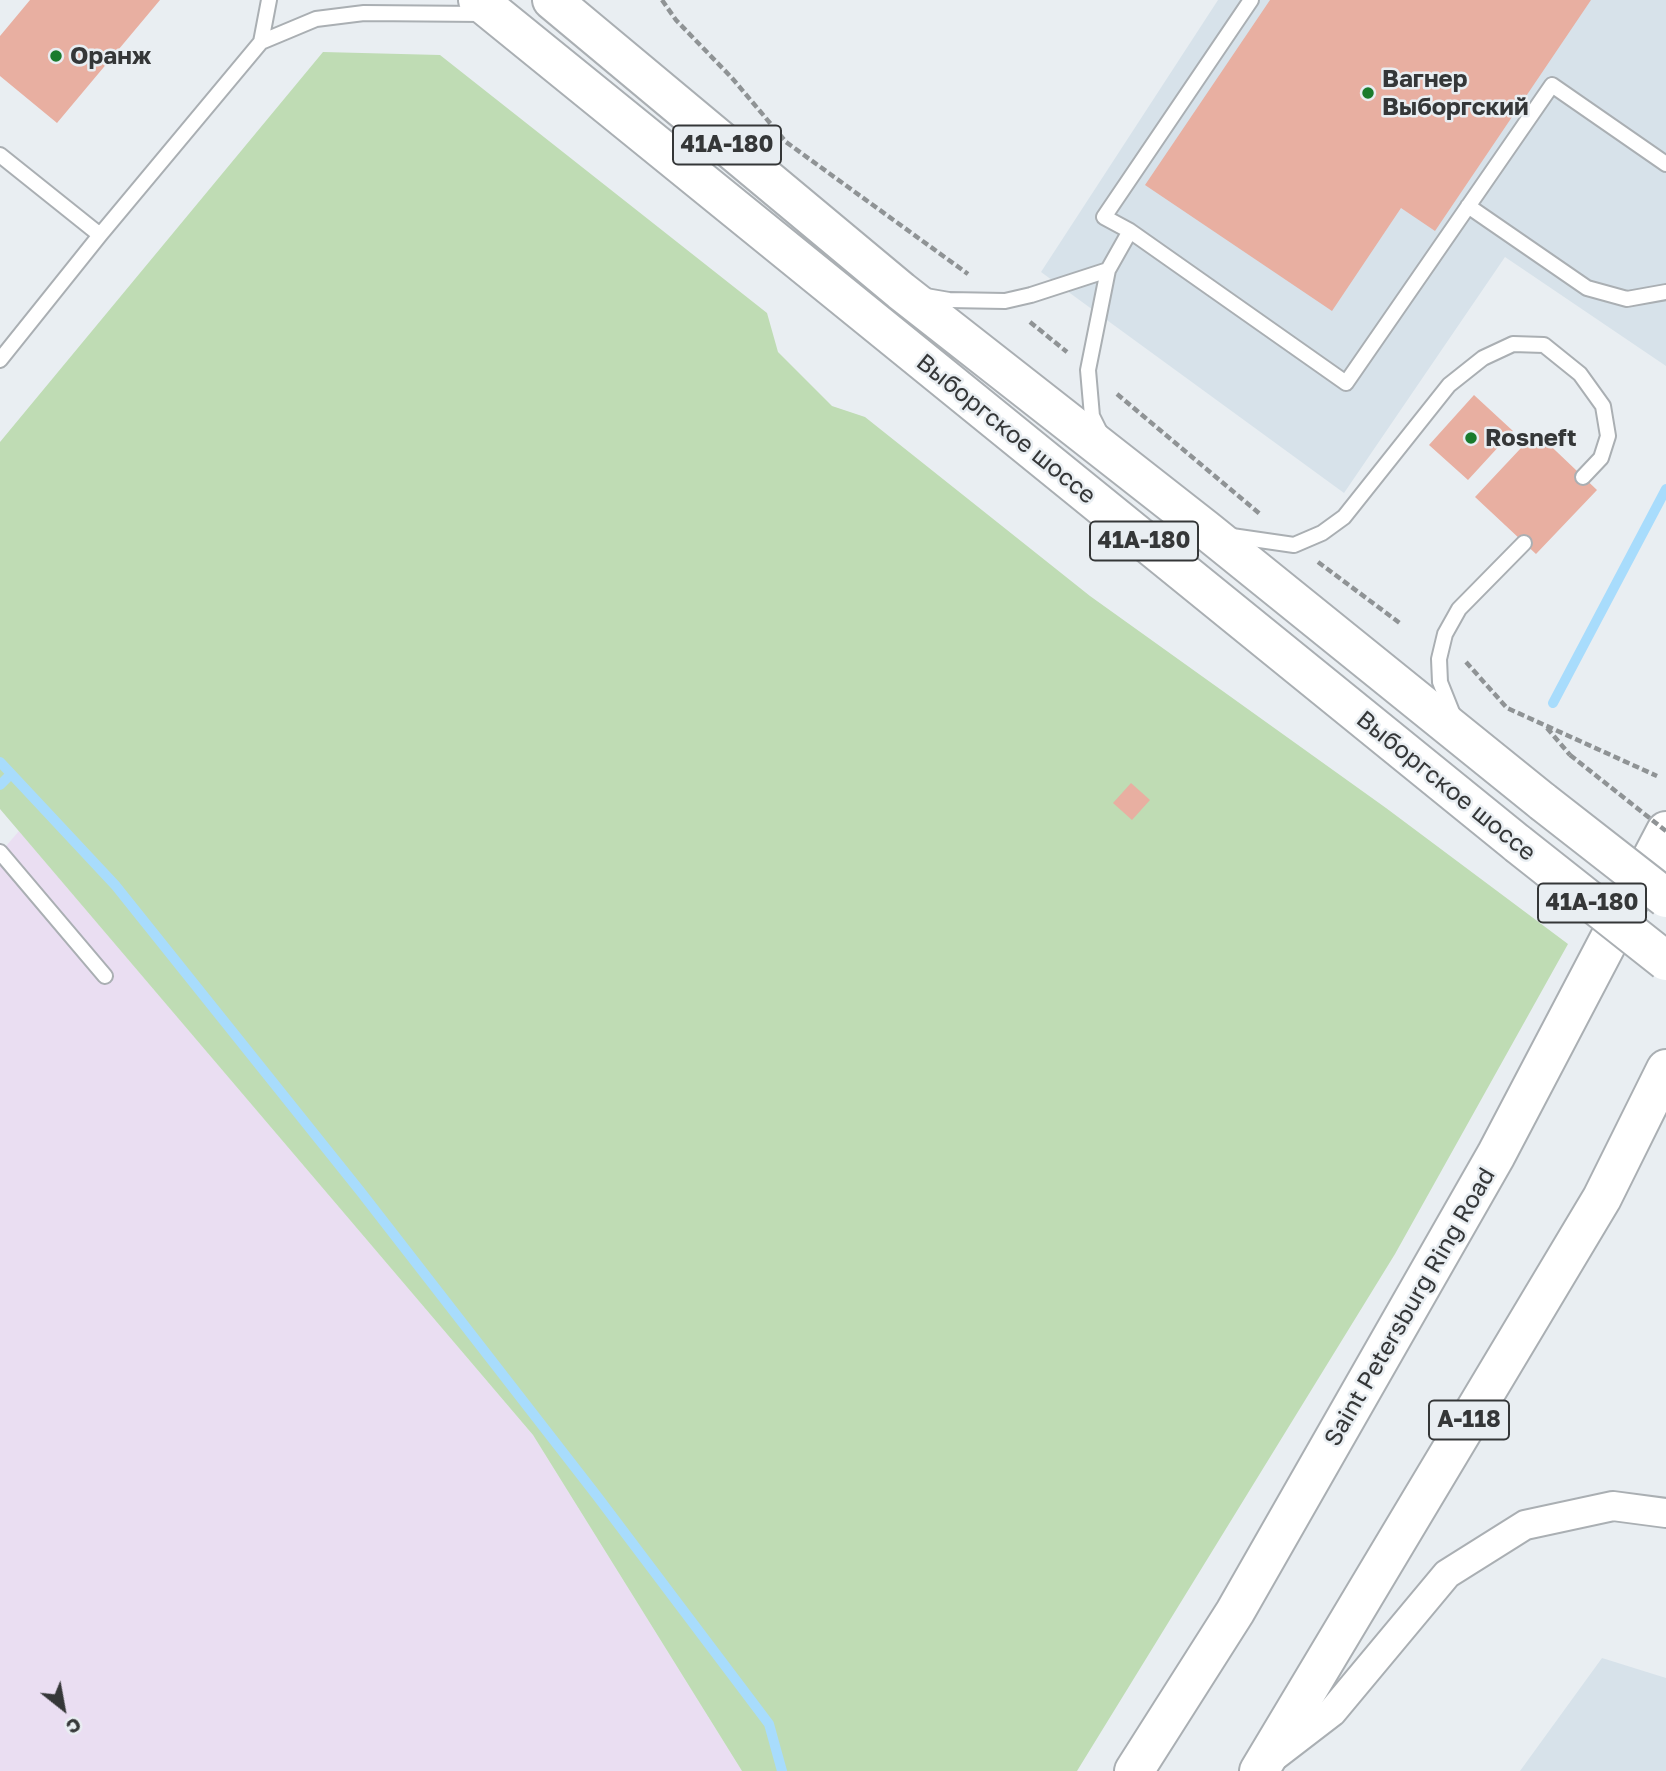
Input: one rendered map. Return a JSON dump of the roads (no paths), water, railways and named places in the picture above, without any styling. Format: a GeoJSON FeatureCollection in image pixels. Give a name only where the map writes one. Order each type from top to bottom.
{"type":"FeatureCollection","features":[{"type":"Feature","properties":{"kind":"main road","name":"Выборгское шоссе"},"geometry":{"type":"LineString","coordinates":[[552,0],[901,290],[1666,898]]}},
{"type":"Feature","properties":{"kind":"main road","name":"Выборгское шоссе"},"geometry":{"type":"LineString","coordinates":[[486,7],[1518,845],[1666,961]]}},
{"type":"Feature","properties":{"kind":"main road","name":"Saint Petersburg Ring Road"},"geometry":{"type":"LineString","coordinates":[[1134,1771],[1235,1612],[1483,1179],[1666,831]]}},
{"type":"Feature","properties":{"kind":"main road","name":"А-118"},"geometry":{"type":"LineString","coordinates":[[1261,1768],[1602,1198],[1666,1069]]}},
{"type":"Feature","properties":{"kind":"street"},"geometry":{"type":"LineString","coordinates":[[1261,1768],[1332,1712],[1447,1574],[1525,1525],[1613,1507],[1666,1513]]}},
{"type":"Feature","properties":{"kind":"lane"},"geometry":{"type":"LineString","coordinates":[[261,42],[269,0]]}},
{"type":"Feature","properties":{"kind":"lane"},"geometry":{"type":"LineString","coordinates":[[1251,0],[1104,217],[1130,231],[1346,383],[1552,85],[1666,164]]}},
{"type":"Feature","properties":{"kind":"lane"},"geometry":{"type":"LineString","coordinates":[[0,360],[261,42],[316,19],[352,14],[486,7]]}},
{"type":"Feature","properties":{"kind":"lane"},"geometry":{"type":"LineString","coordinates":[[0,155],[100,235]]}},
{"type":"Feature","properties":{"kind":"lane"},"geometry":{"type":"LineString","coordinates":[[1468,206],[1587,288],[1627,299],[1666,292]]}},
{"type":"Feature","properties":{"kind":"lane"},"geometry":{"type":"LineString","coordinates":[[1115,460],[1092,416],[1088,370],[1108,270],[1130,231]]}},
{"type":"Feature","properties":{"kind":"lane"},"geometry":{"type":"LineString","coordinates":[[901,290],[949,300],[1004,301],[1108,270]]}},
{"type":"Feature","properties":{"kind":"lane"},"geometry":{"type":"LineString","coordinates":[[1206,530],[1258,541],[1294,545],[1322,533],[1344,517],[1450,384],[1483,358],[1513,344],[1544,345],[1580,374],[1604,406],[1608,436],[1601,458],[1583,477]]}},
{"type":"Feature","properties":{"kind":"lane"},"geometry":{"type":"LineString","coordinates":[[1467,739],[1450,710],[1440,682],[1439,659],[1445,634],[1460,609],[1524,543]]}},
{"type":"Feature","properties":{"kind":"lane"},"geometry":{"type":"LineString","coordinates":[[0,852],[105,976]]}},
{"type":"Feature","properties":{"kind":"waterway"},"geometry":{"type":"LineString","coordinates":[[1553,703],[1666,489]]}},
{"type":"Feature","properties":{"kind":"waterway"},"geometry":{"type":"LineString","coordinates":[[0,762],[116,886],[361,1192],[597,1496],[769,1724],[782,1771]]}},
{"type":"Feature","properties":{"kind":"waterway"},"geometry":{"type":"LineString","coordinates":[[0,785],[11,774]]}},
{"type":"Feature","properties":{"kind":"place","name":"Оранж"},"geometry":{"type":"Point","coordinates":[56,56]}},
{"type":"Feature","properties":{"kind":"place","name":"Вагнер Выборгский"},"geometry":{"type":"Point","coordinates":[1368,93]}},
{"type":"Feature","properties":{"kind":"place","name":"Rosneft"},"geometry":{"type":"Point","coordinates":[1471,438]}}]}
